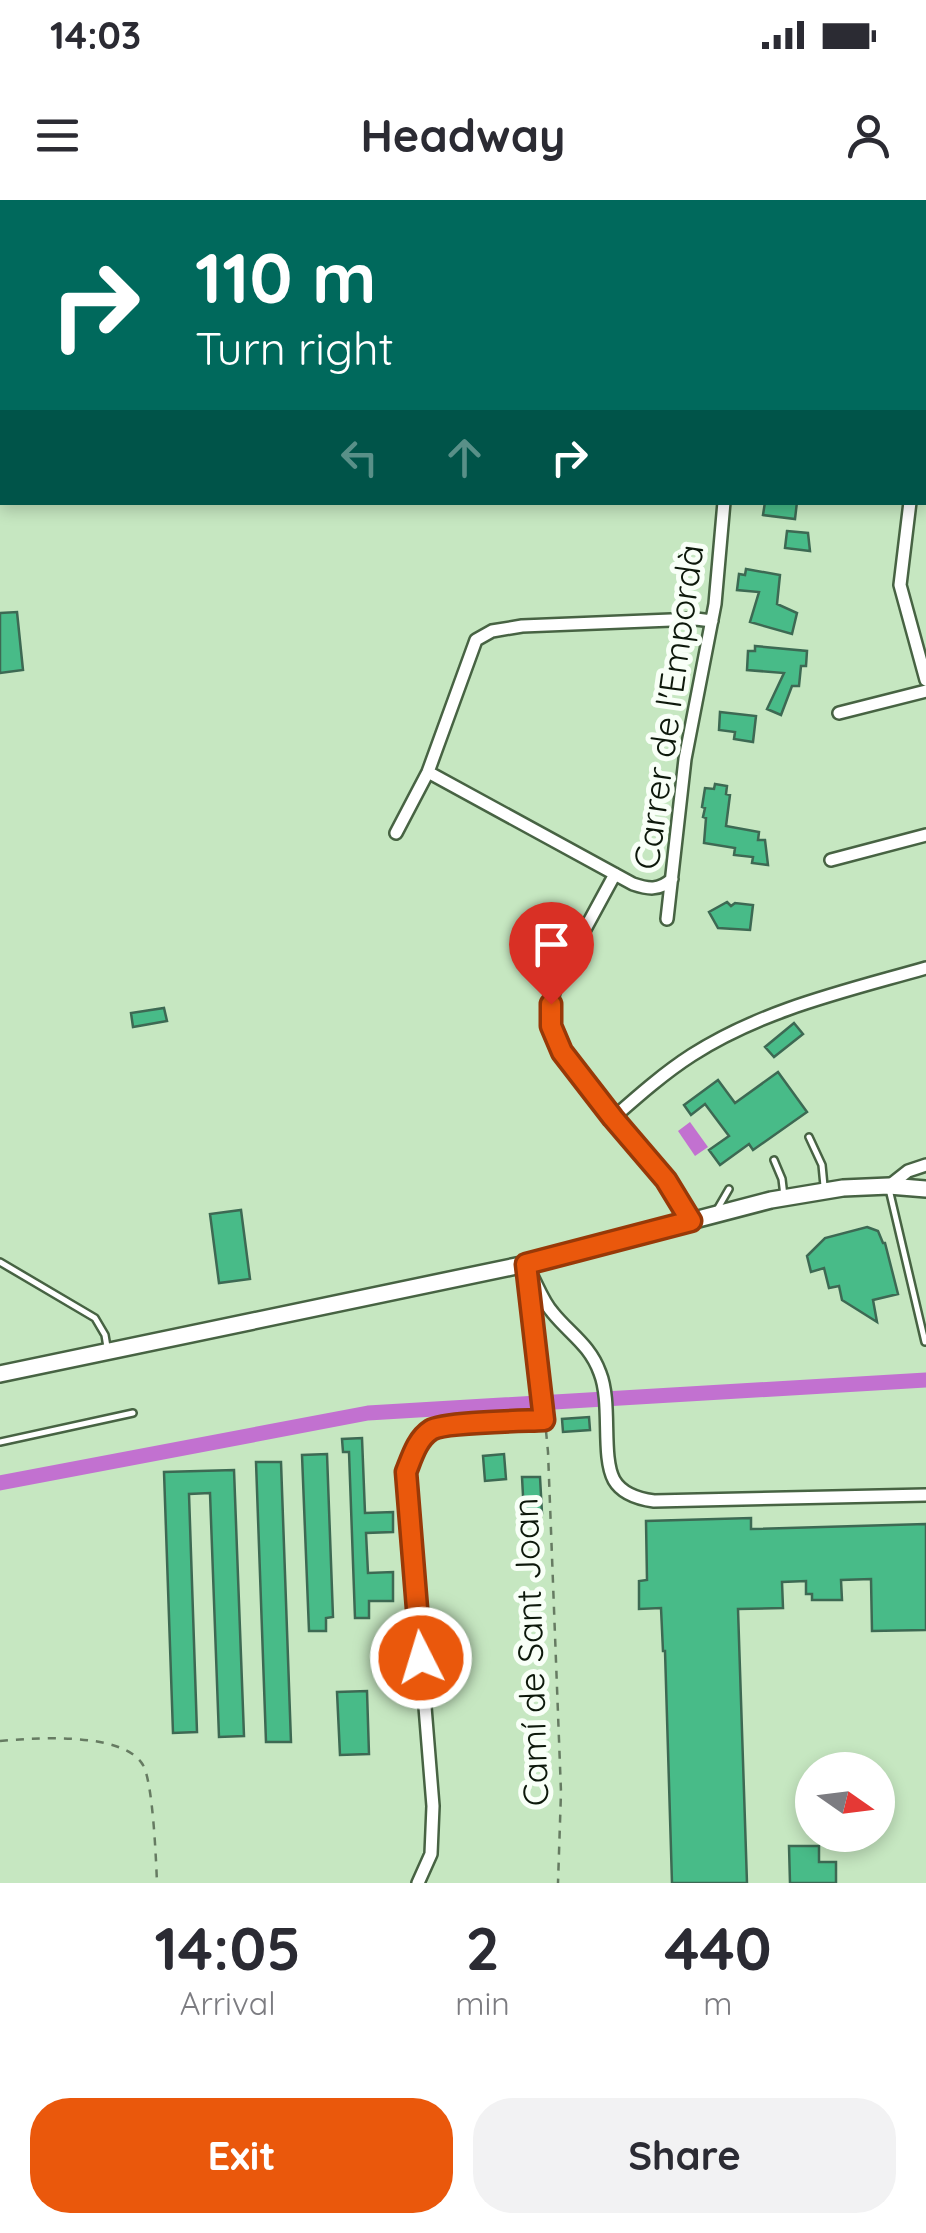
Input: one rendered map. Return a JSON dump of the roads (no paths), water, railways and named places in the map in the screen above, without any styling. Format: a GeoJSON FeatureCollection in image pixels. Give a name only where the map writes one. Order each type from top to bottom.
{"type":"FeatureCollection","features":[{"type":"Feature","properties":{"kind":"main road"},"geometry":{"type":"LineString","coordinates":[[0,1374],[526,1264],[784,1198],[825,1190],[889,1186],[921,1190]]}},
{"type":"Feature","properties":{"kind":"street","name":"Carrer de l'Empordà"},"geometry":{"type":"LineString","coordinates":[[667,919],[685,759],[712,621],[724,505]]}},
{"type":"Feature","properties":{"kind":"street"},"geometry":{"type":"LineString","coordinates":[[910,505],[900,586],[926,680]]}},
{"type":"Feature","properties":{"kind":"street"},"geometry":{"type":"LineString","coordinates":[[396,833],[428,772],[476,640],[492,631],[541,625],[712,621]]}},
{"type":"Feature","properties":{"kind":"street"},"geometry":{"type":"LineString","coordinates":[[839,713],[926,691]]}},
{"type":"Feature","properties":{"kind":"street"},"geometry":{"type":"LineString","coordinates":[[428,772],[615,874],[647,888],[658,888],[672,879]]}},
{"type":"Feature","properties":{"kind":"street"},"geometry":{"type":"LineString","coordinates":[[831,860],[926,834]]}},
{"type":"Feature","properties":{"kind":"street"},"geometry":{"type":"LineString","coordinates":[[615,874],[558,979],[550,1014],[554,1038],[613,1118],[666,1180],[691,1221]]}},
{"type":"Feature","properties":{"kind":"street"},"geometry":{"type":"LineString","coordinates":[[613,1118],[690,1056],[744,1026],[806,1002],[926,968]]}},
{"type":"Feature","properties":{"kind":"street"},"geometry":{"type":"LineString","coordinates":[[889,1186],[908,1171],[926,1165]]}},
{"type":"Feature","properties":{"kind":"street"},"geometry":{"type":"LineString","coordinates":[[418,1883],[430,1854],[433,1806],[406,1472],[415,1448],[431,1430],[544,1420],[526,1264]]}},
{"type":"Feature","properties":{"kind":"street"},"geometry":{"type":"LineString","coordinates":[[526,1264],[551,1311],[582,1341],[600,1370],[610,1464],[614,1480],[626,1492],[654,1501],[926,1495]]}},
{"type":"Feature","properties":{"kind":"lane"},"geometry":{"type":"LineString","coordinates":[[809,1137],[822,1165],[825,1190]]}},
{"type":"Feature","properties":{"kind":"lane"},"geometry":{"type":"LineString","coordinates":[[774,1160],[784,1198]]}},
{"type":"Feature","properties":{"kind":"lane"},"geometry":{"type":"LineString","coordinates":[[889,1186],[924,1342]]}},
{"type":"Feature","properties":{"kind":"lane"},"geometry":{"type":"LineString","coordinates":[[714,1215],[729,1189]]}},
{"type":"Feature","properties":{"kind":"lane"},"geometry":{"type":"LineString","coordinates":[[0,1262],[95,1318],[105,1335],[108,1351]]}},
{"type":"Feature","properties":{"kind":"lane"},"geometry":{"type":"LineString","coordinates":[[0,1442],[133,1413]]}},
{"type":"Feature","properties":{"kind":"waterway"},"geometry":{"type":"LineString","coordinates":[[0,1483],[368,1413],[926,1380]]}}]}
